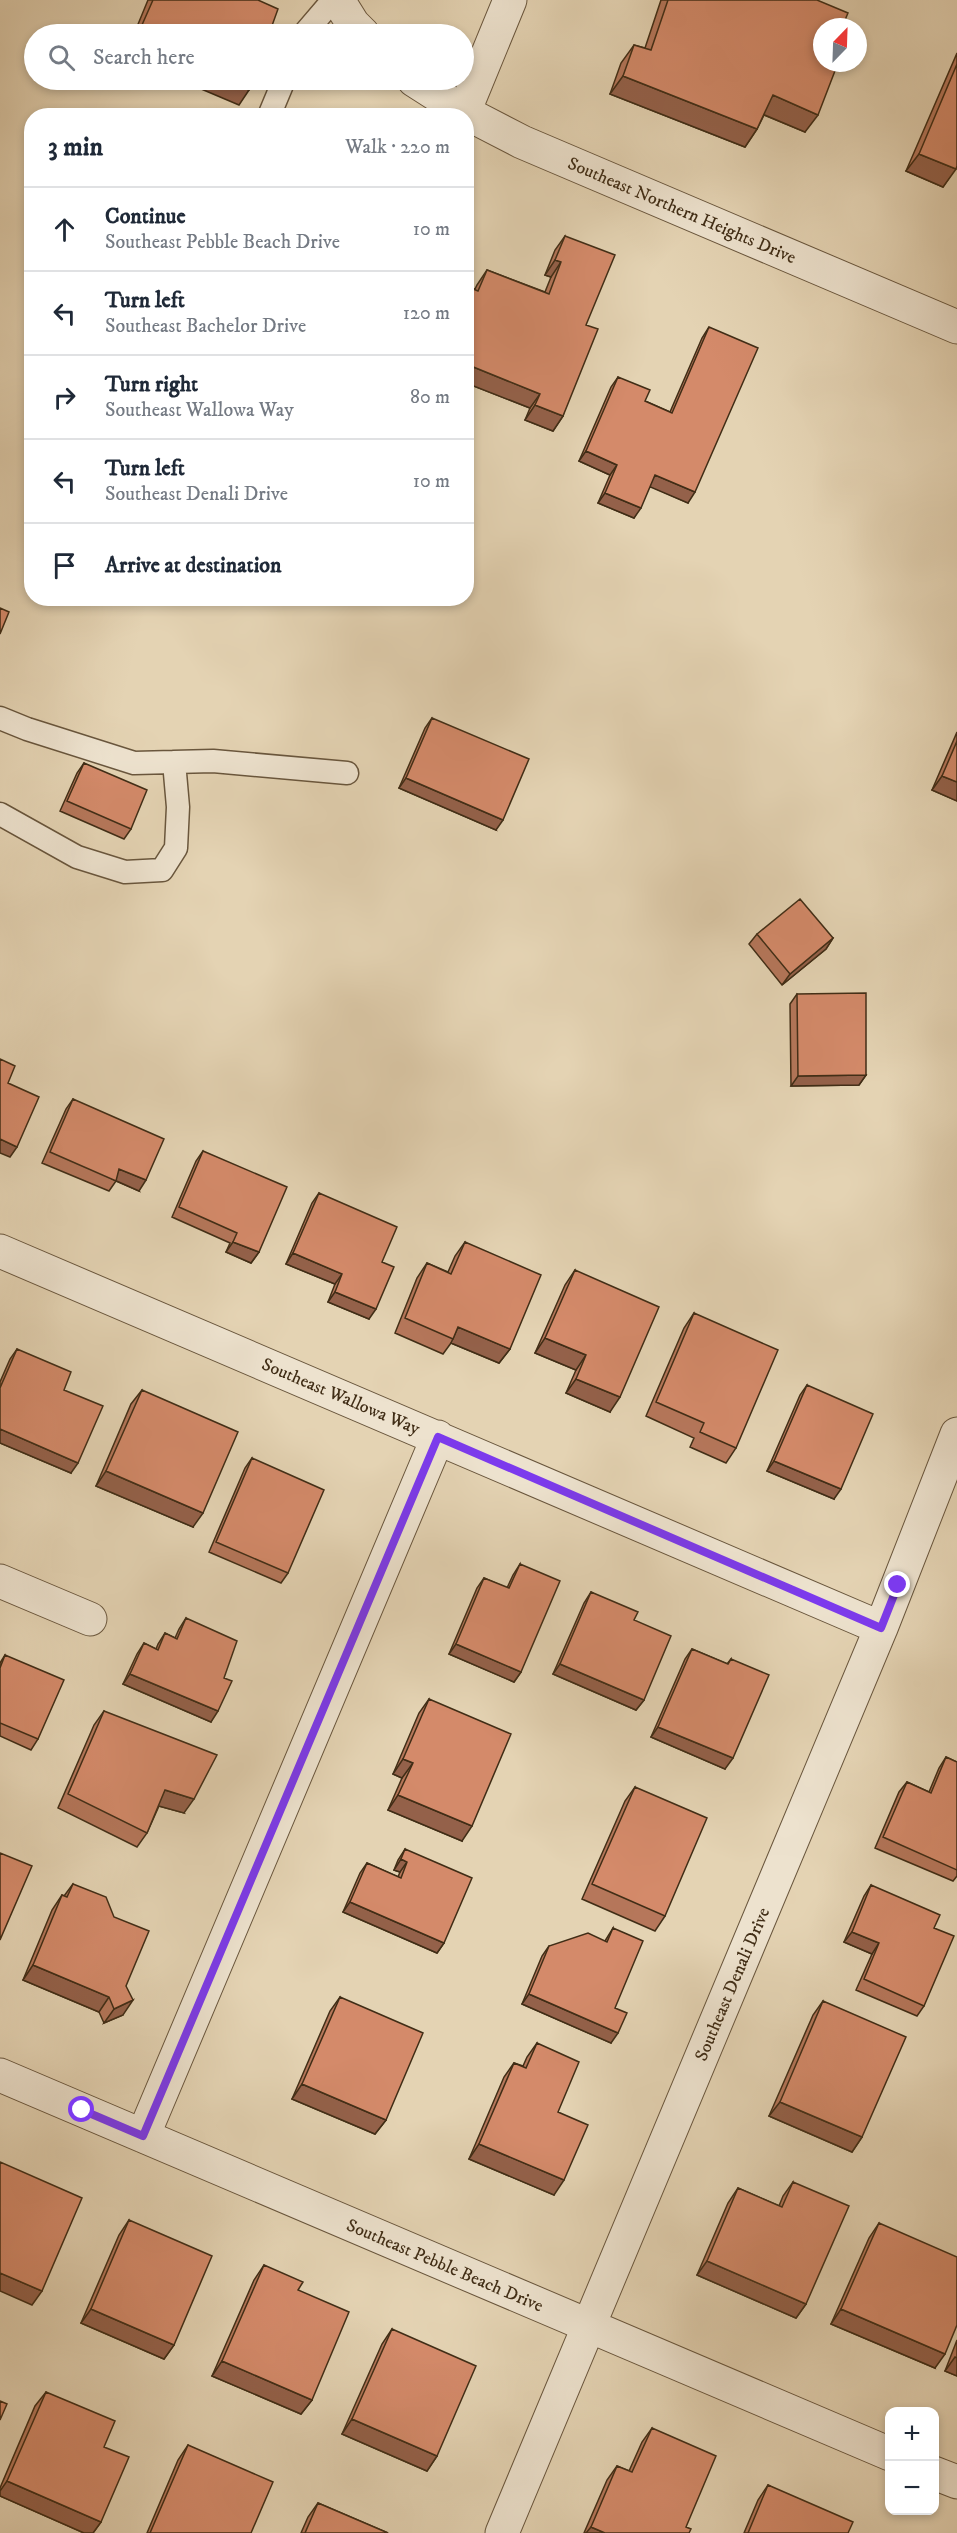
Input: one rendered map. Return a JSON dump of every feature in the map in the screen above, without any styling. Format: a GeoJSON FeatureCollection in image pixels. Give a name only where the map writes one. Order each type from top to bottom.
{"type":"FeatureCollection","features":[{"type":"Feature","properties":{"kind":"street"},"geometry":{"type":"LineString","coordinates":[[338,0],[353,24]]}},
{"type":"Feature","properties":{"kind":"street"},"geometry":{"type":"LineString","coordinates":[[474,88],[510,0]]}},
{"type":"Feature","properties":{"kind":"street","name":"Southeast Northern Heights Drive"},"geometry":{"type":"LineString","coordinates":[[430,90],[458,108]]}},
{"type":"Feature","properties":{"kind":"street"},"geometry":{"type":"LineString","coordinates":[[466,108],[473,90]]}},
{"type":"Feature","properties":{"kind":"street","name":"Southeast Northern Heights Drive"},"geometry":{"type":"LineString","coordinates":[[474,117],[522,142],[957,327]]}},
{"type":"Feature","properties":{"kind":"street","name":"Southeast Wallowa Way"},"geometry":{"type":"LineString","coordinates":[[1,1256],[438,1437],[881,1628]]}},
{"type":"Feature","properties":{"kind":"street","name":"Southeast Denali Drive"},"geometry":{"type":"LineString","coordinates":[[502,2533],[881,1628],[957,1434]]}},
{"type":"Feature","properties":{"kind":"street"},"geometry":{"type":"LineString","coordinates":[[143,2136],[438,1437]]}},
{"type":"Feature","properties":{"kind":"street"},"geometry":{"type":"LineString","coordinates":[[0,1581],[90,1619]]}},
{"type":"Feature","properties":{"kind":"street","name":"Southeast Pebble Beach Drive"},"geometry":{"type":"LineString","coordinates":[[0,2075],[885,2452]]}},
{"type":"Feature","properties":{"kind":"street"},"geometry":{"type":"LineString","coordinates":[[939,2475],[957,2482]]}},
{"type":"Feature","properties":{"kind":"lane"},"geometry":{"type":"LineString","coordinates":[[313,24],[333,0]]}},
{"type":"Feature","properties":{"kind":"lane"},"geometry":{"type":"LineString","coordinates":[[272,108],[280,90]]}},
{"type":"Feature","properties":{"kind":"lane"},"geometry":{"type":"LineString","coordinates":[[0,718],[27,729],[134,763],[213,761],[346,773]]}},
{"type":"Feature","properties":{"kind":"lane"},"geometry":{"type":"LineString","coordinates":[[0,814],[77,857],[125,872],[162,870],[176,848],[178,807],[174,762]]}},
{"type":"Feature","properties":{"kind":"building"},"geometry":{"type":"Polygon","coordinates":[[[153,0],[258,0],[278,9],[273,24],[142,24],[153,0]]]}},
{"type":"Feature","properties":{"kind":"building"},"geometry":{"type":"Polygon","coordinates":[[[668,0],[817,0],[848,13],[846,18],[813,18],[813,72],[835,72],[818,115],[773,95],[757,129],[623,76],[634,45],[651,50],[668,0]]]}},
{"type":"Feature","properties":{"kind":"building"},"geometry":{"type":"Polygon","coordinates":[[[957,64],[957,166],[956,169],[919,154],[957,64]]]}},
{"type":"Feature","properties":{"kind":"building"},"geometry":{"type":"Polygon","coordinates":[[[565,236],[615,255],[586,325],[598,329],[563,416],[535,405],[540,394],[474,367],[474,289],[478,291],[487,270],[549,294],[561,262],[555,260],[565,236]]]}},
{"type":"Feature","properties":{"kind":"building"},"geometry":{"type":"Polygon","coordinates":[[[709,327],[758,348],[695,492],[655,475],[641,508],[605,493],[617,465],[586,451],[618,377],[650,390],[645,401],[672,413],[709,327]]]}},
{"type":"Feature","properties":{"kind":"building"},"geometry":{"type":"Polygon","coordinates":[[[0,608],[9,612],[0,634],[0,608]]]}},
{"type":"Feature","properties":{"kind":"building"},"geometry":{"type":"Polygon","coordinates":[[[432,718],[529,759],[503,820],[406,778],[432,718]]]}},
{"type":"Feature","properties":{"kind":"building"},"geometry":{"type":"Polygon","coordinates":[[[957,741],[957,782],[942,776],[957,741]]]}},
{"type":"Feature","properties":{"kind":"building"},"geometry":{"type":"Polygon","coordinates":[[[84,763],[147,790],[131,829],[67,801],[84,763]]]}},
{"type":"Feature","properties":{"kind":"building"},"geometry":{"type":"Polygon","coordinates":[[[800,899],[833,938],[790,974],[757,934],[800,899]]]}},
{"type":"Feature","properties":{"kind":"building"},"geometry":{"type":"Polygon","coordinates":[[[866,993],[866,1075],[798,1076],[797,994],[866,993]]]}},
{"type":"Feature","properties":{"kind":"building"},"geometry":{"type":"Polygon","coordinates":[[[0,1059],[15,1066],[8,1083],[39,1097],[17,1147],[0,1139],[0,1059]]]}},
{"type":"Feature","properties":{"kind":"building"},"geometry":{"type":"Polygon","coordinates":[[[73,1099],[164,1139],[146,1180],[119,1169],[116,1181],[50,1152],[73,1099]]]}},
{"type":"Feature","properties":{"kind":"building"},"geometry":{"type":"Polygon","coordinates":[[[203,1151],[287,1187],[259,1252],[233,1242],[237,1233],[179,1207],[203,1151]]]}},
{"type":"Feature","properties":{"kind":"building"},"geometry":{"type":"Polygon","coordinates":[[[319,1193],[397,1227],[382,1262],[394,1267],[376,1309],[335,1292],[342,1274],[293,1253],[319,1193]]]}},
{"type":"Feature","properties":{"kind":"building"},"geometry":{"type":"Polygon","coordinates":[[[465,1242],[541,1275],[510,1349],[458,1327],[453,1339],[405,1318],[427,1263],[451,1274],[465,1242]]]}},
{"type":"Feature","properties":{"kind":"building"},"geometry":{"type":"Polygon","coordinates":[[[575,1270],[659,1307],[620,1397],[576,1379],[586,1355],[545,1338],[575,1270]]]}},
{"type":"Feature","properties":{"kind":"building"},"geometry":{"type":"Polygon","coordinates":[[[694,1313],[778,1350],[736,1448],[700,1432],[704,1423],[656,1402],[694,1313]]]}},
{"type":"Feature","properties":{"kind":"building"},"geometry":{"type":"Polygon","coordinates":[[[17,1349],[71,1372],[64,1390],[103,1406],[78,1463],[0,1429],[0,1388],[17,1349]]]}},
{"type":"Feature","properties":{"kind":"building"},"geometry":{"type":"Polygon","coordinates":[[[807,1385],[873,1414],[841,1489],[774,1461],[807,1385]]]}},
{"type":"Feature","properties":{"kind":"building"},"geometry":{"type":"Polygon","coordinates":[[[142,1390],[238,1432],[203,1513],[106,1471],[142,1390]]]}},
{"type":"Feature","properties":{"kind":"building"},"geometry":{"type":"Polygon","coordinates":[[[252,1458],[324,1490],[288,1573],[216,1542],[252,1458]]]}},
{"type":"Feature","properties":{"kind":"building"},"geometry":{"type":"Polygon","coordinates":[[[520,1564],[560,1581],[521,1672],[456,1644],[484,1578],[509,1588],[520,1564]]]}},
{"type":"Feature","properties":{"kind":"building"},"geometry":{"type":"Polygon","coordinates":[[[591,1592],[638,1612],[634,1620],[671,1636],[644,1700],[560,1664],[591,1592]]]}},
{"type":"Feature","properties":{"kind":"building"},"geometry":{"type":"Polygon","coordinates":[[[186,1618],[237,1641],[224,1678],[232,1681],[218,1711],[130,1674],[144,1643],[158,1650],[165,1633],[177,1639],[186,1618]]]}},
{"type":"Feature","properties":{"kind":"building"},"geometry":{"type":"Polygon","coordinates":[[[692,1649],[728,1664],[731,1659],[769,1675],[733,1758],[658,1727],[692,1649]]]}},
{"type":"Feature","properties":{"kind":"building"},"geometry":{"type":"Polygon","coordinates":[[[5,1655],[64,1680],[38,1739],[0,1723],[0,1668],[5,1655]]]}},
{"type":"Feature","properties":{"kind":"building"},"geometry":{"type":"Polygon","coordinates":[[[429,1699],[511,1734],[472,1826],[398,1795],[413,1763],[403,1759],[429,1699]]]}},
{"type":"Feature","properties":{"kind":"building"},"geometry":{"type":"Polygon","coordinates":[[[104,1711],[217,1755],[194,1799],[165,1790],[147,1833],[68,1794],[104,1711]]]}},
{"type":"Feature","properties":{"kind":"building"},"geometry":{"type":"Polygon","coordinates":[[[946,1757],[957,1762],[957,1870],[883,1837],[907,1782],[931,1793],[946,1757]]]}},
{"type":"Feature","properties":{"kind":"building"},"geometry":{"type":"Polygon","coordinates":[[[635,1787],[707,1818],[665,1916],[592,1884],[635,1787]]]}},
{"type":"Feature","properties":{"kind":"building"},"geometry":{"type":"Polygon","coordinates":[[[405,1849],[472,1878],[444,1943],[350,1902],[367,1863],[401,1878],[407,1862],[401,1859],[405,1849]]]}},
{"type":"Feature","properties":{"kind":"building"},"geometry":{"type":"Polygon","coordinates":[[[0,1853],[32,1866],[0,1940],[0,1853]]]}},
{"type":"Feature","properties":{"kind":"building"},"geometry":{"type":"Polygon","coordinates":[[[73,1884],[106,1897],[114,1917],[149,1931],[126,1986],[133,2000],[114,2009],[109,1997],[33,1965],[62,1895],[67,1897],[73,1884]]]}},
{"type":"Feature","properties":{"kind":"building"},"geometry":{"type":"Polygon","coordinates":[[[871,1885],[940,1915],[934,1928],[954,1936],[924,2006],[864,1979],[879,1943],[852,1932],[871,1885]]]}},
{"type":"Feature","properties":{"kind":"building"},"geometry":{"type":"Polygon","coordinates":[[[613,1928],[643,1941],[615,2008],[627,2013],[618,2033],[529,1994],[549,1946],[588,1933],[607,1942],[613,1928]]]}},
{"type":"Feature","properties":{"kind":"building"},"geometry":{"type":"Polygon","coordinates":[[[340,1997],[423,2033],[386,2120],[302,2084],[340,1997]]]}},
{"type":"Feature","properties":{"kind":"building"},"geometry":{"type":"Polygon","coordinates":[[[823,2001],[906,2037],[862,2137],[780,2102],[823,2001]]]}},
{"type":"Feature","properties":{"kind":"building"},"geometry":{"type":"Polygon","coordinates":[[[537,2043],[579,2062],[558,2112],[588,2125],[564,2180],[479,2144],[514,2063],[526,2068],[537,2043]]]}},
{"type":"Feature","properties":{"kind":"building"},"geometry":{"type":"Polygon","coordinates":[[[0,2162],[82,2198],[42,2291],[0,2273],[0,2162]]]}},
{"type":"Feature","properties":{"kind":"building"},"geometry":{"type":"Polygon","coordinates":[[[793,2182],[849,2206],[806,2304],[707,2261],[738,2188],[782,2207],[793,2182]]]}},
{"type":"Feature","properties":{"kind":"building"},"geometry":{"type":"Polygon","coordinates":[[[129,2220],[212,2256],[174,2345],[91,2309],[129,2220]]]}},
{"type":"Feature","properties":{"kind":"building"},"geometry":{"type":"Polygon","coordinates":[[[879,2223],[957,2257],[957,2325],[945,2354],[841,2309],[879,2223]]]}},
{"type":"Feature","properties":{"kind":"building"},"geometry":{"type":"Polygon","coordinates":[[[264,2265],[303,2282],[298,2290],[349,2312],[312,2400],[222,2361],[264,2265]]]}},
{"type":"Feature","properties":{"kind":"building"},"geometry":{"type":"Polygon","coordinates":[[[392,2329],[476,2366],[437,2456],[352,2419],[392,2329]]]}},
{"type":"Feature","properties":{"kind":"building"},"geometry":{"type":"Polygon","coordinates":[[[46,2392],[115,2421],[104,2447],[129,2457],[101,2522],[7,2481],[46,2392]]]}},
{"type":"Feature","properties":{"kind":"building"},"geometry":{"type":"Polygon","coordinates":[[[0,2401],[7,2404],[0,2420],[0,2401]]]}},
{"type":"Feature","properties":{"kind":"building"},"geometry":{"type":"Polygon","coordinates":[[[652,2428],[716,2456],[686,2527],[691,2529],[689,2533],[605,2533],[591,2527],[617,2466],[632,2472],[652,2428]]]}},
{"type":"Feature","properties":{"kind":"building"},"geometry":{"type":"Polygon","coordinates":[[[188,2445],[273,2482],[251,2533],[150,2533],[188,2445]]]}},
{"type":"Feature","properties":{"kind":"building"},"geometry":{"type":"Polygon","coordinates":[[[768,2485],[853,2522],[848,2533],[748,2533],[768,2485]]]}},
{"type":"Feature","properties":{"kind":"building"},"geometry":{"type":"Polygon","coordinates":[[[318,2503],[388,2533],[305,2533],[318,2503]]]}},
{"type":"Feature","properties":{"kind":"route"},"geometry":{"type":"LineString","coordinates":[[82,2110],[143,2136],[438,1437],[881,1628],[898,1585]]}}]}
